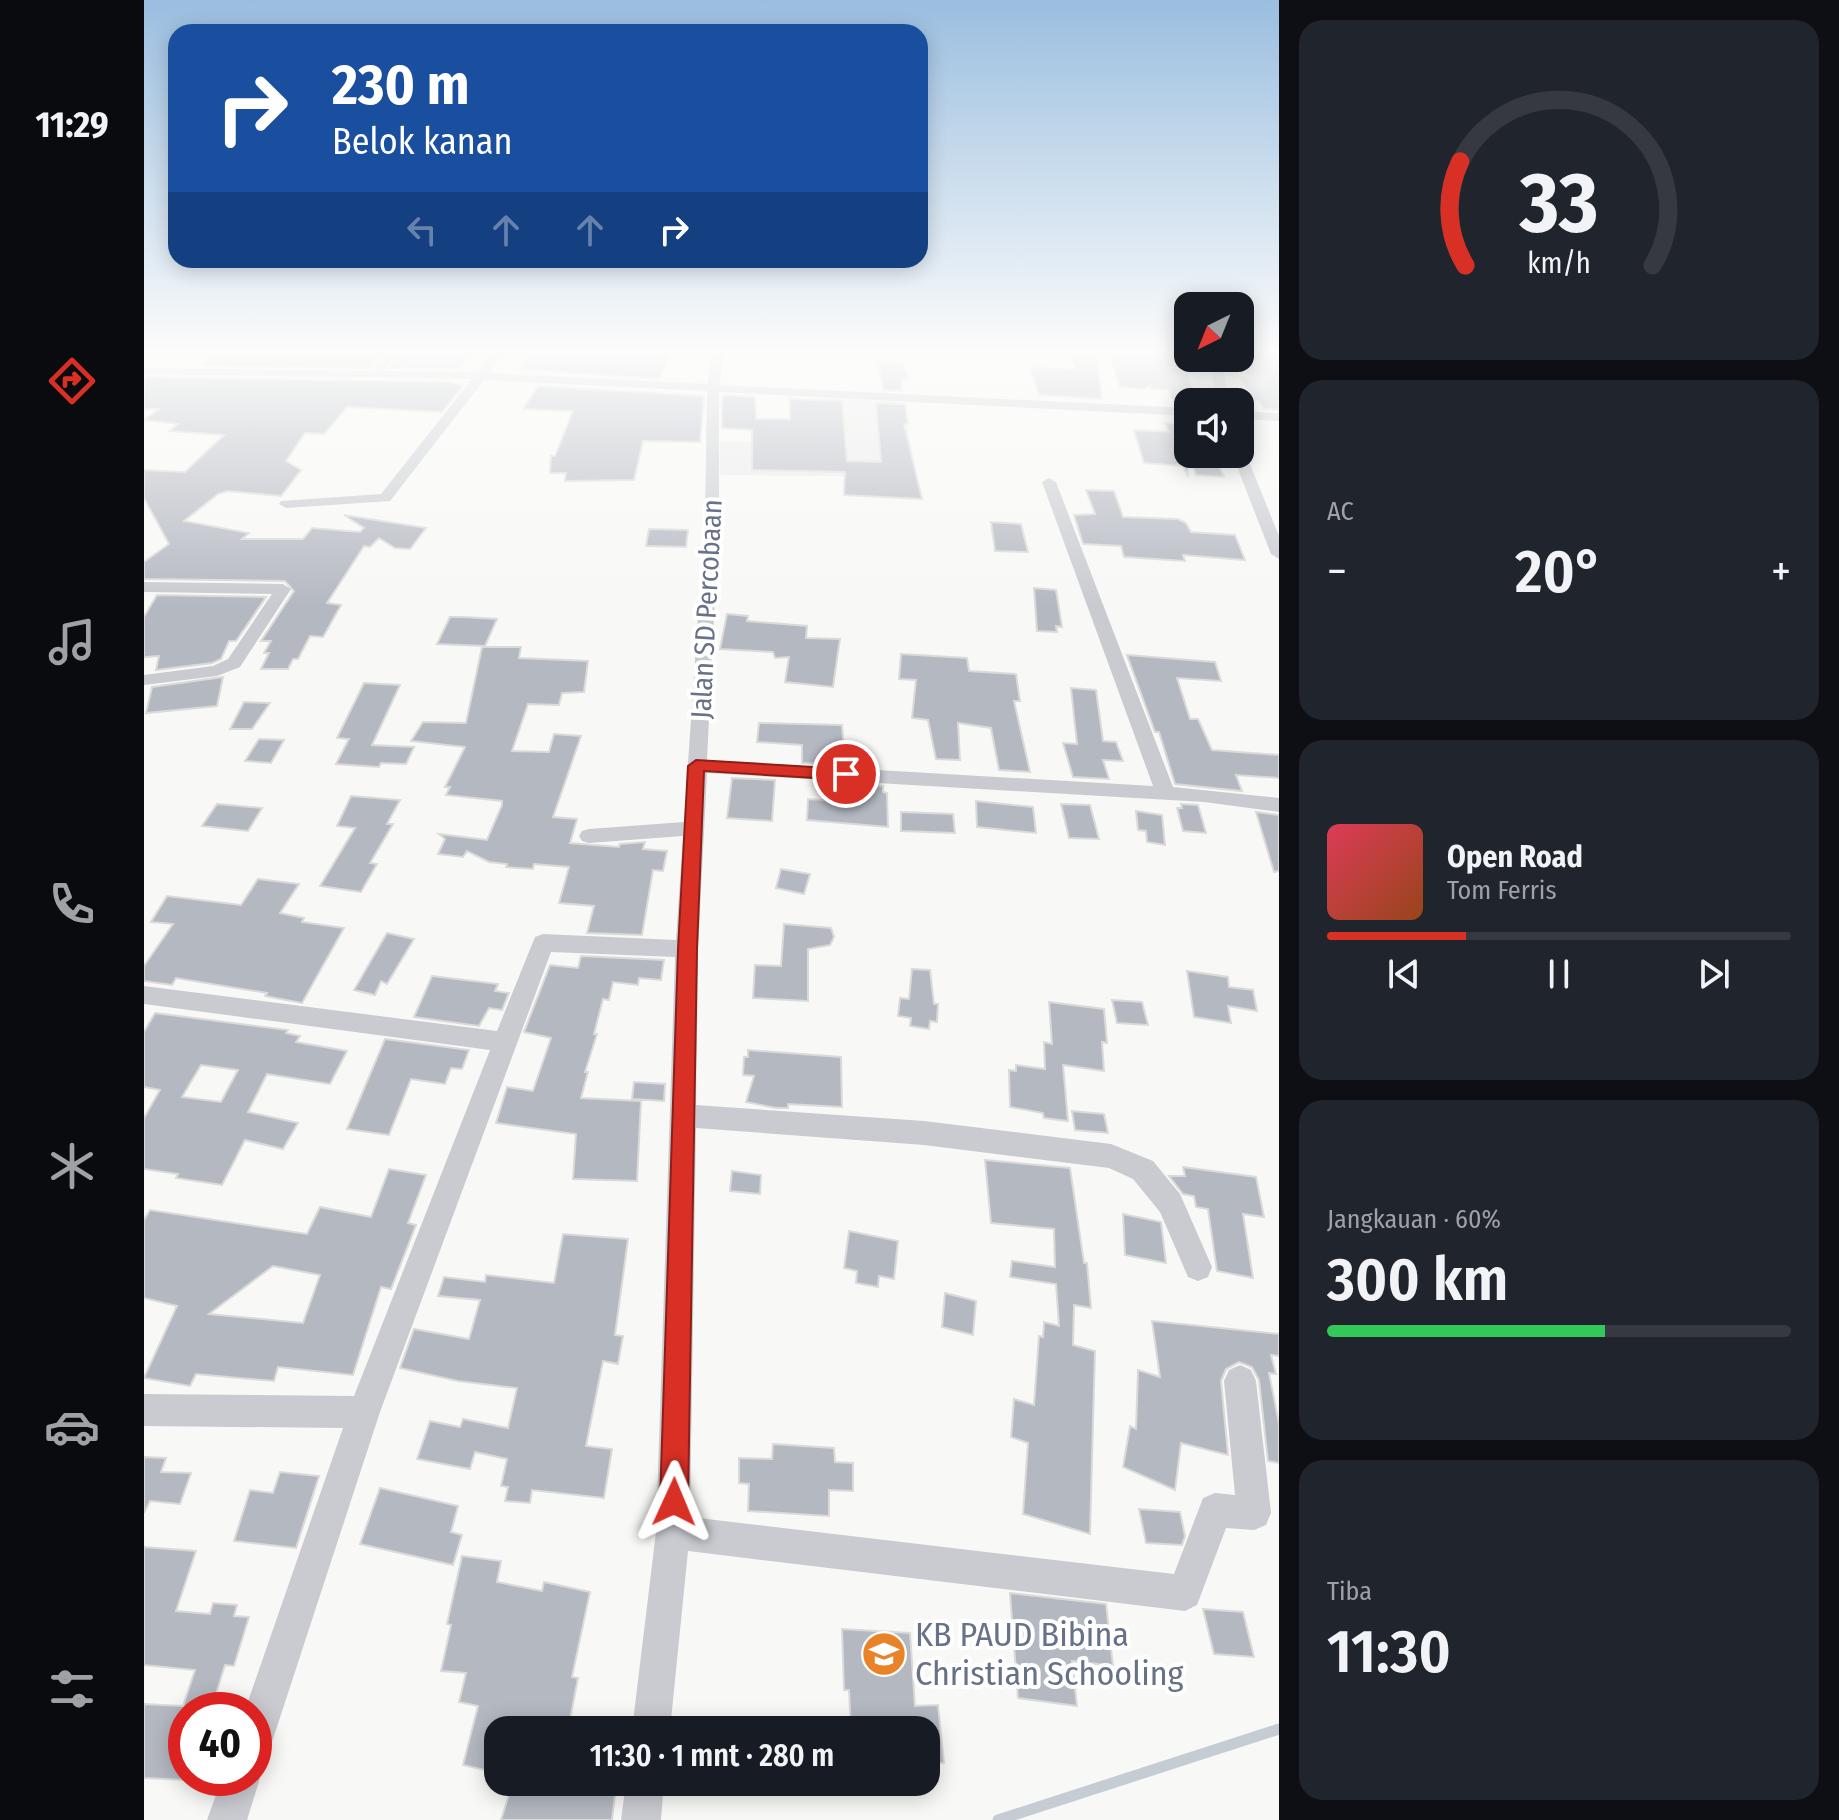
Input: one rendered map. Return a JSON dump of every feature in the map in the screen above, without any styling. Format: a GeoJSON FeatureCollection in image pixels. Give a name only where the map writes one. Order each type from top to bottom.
{"type":"FeatureCollection","features":[{"type":"Feature","properties":{"kind":"street"},"geometry":{"type":"LineString","coordinates":[[286,504],[385,498],[434,436]]}},
{"type":"Feature","properties":{"kind":"street","name":"Jalan SD Percobaan"},"geometry":{"type":"LineString","coordinates":[[653,1716],[673,1532],[687,949],[708,601],[712,436]]}},
{"type":"Feature","properties":{"kind":"street"},"geometry":{"type":"LineString","coordinates":[[1245,468],[1279,554]]}},
{"type":"Feature","properties":{"kind":"street"},"geometry":{"type":"LineString","coordinates":[[1049,482],[1166,794]]}},
{"type":"Feature","properties":{"kind":"street"},"geometry":{"type":"LineString","coordinates":[[144,587],[283,589],[234,663],[217,671],[144,680]]}},
{"type":"Feature","properties":{"kind":"street"},"geometry":{"type":"LineString","coordinates":[[696,766],[1166,794],[1279,805]]}},
{"type":"Feature","properties":{"kind":"street"},"geometry":{"type":"LineString","coordinates":[[589,836],[692,828]]}},
{"type":"Feature","properties":{"kind":"street"},"geometry":{"type":"LineString","coordinates":[[270,1692],[364,1412],[543,943],[687,949]]}},
{"type":"Feature","properties":{"kind":"street"},"geometry":{"type":"LineString","coordinates":[[144,995],[505,1042]]}},
{"type":"Feature","properties":{"kind":"street"},"geometry":{"type":"LineString","coordinates":[[684,1116],[924,1133],[1111,1156],[1143,1170],[1170,1203],[1198,1267]]}},
{"type":"Feature","properties":{"kind":"street"},"geometry":{"type":"LineString","coordinates":[[673,1532],[1185,1593],[1215,1510],[1254,1513],[1240,1381]]}},
{"type":"Feature","properties":{"kind":"street"},"geometry":{"type":"LineString","coordinates":[[144,1410],[364,1412]]}},
{"type":"Feature","properties":{"kind":"street"},"geometry":{"type":"LineString","coordinates":[[227,1820],[235,1796]]}},
{"type":"Feature","properties":{"kind":"street"},"geometry":{"type":"LineString","coordinates":[[641,1820],[644,1796]]}},
{"type":"Feature","properties":{"kind":"shaded area"},"geometry":{"type":"Polygon","coordinates":[[[817,436],[909,436],[917,477],[720,475],[720,441],[816,444],[817,436]]]}},
{"type":"Feature","properties":{"kind":"building"},"geometry":{"type":"Polygon","coordinates":[[[223,436],[303,436],[286,461],[301,470],[281,496],[228,491],[218,494],[184,521],[249,533],[242,539],[303,539],[312,528],[360,532],[364,528],[344,515],[426,528],[410,549],[395,548],[379,538],[370,547],[364,546],[327,603],[341,605],[323,637],[310,636],[298,659],[293,659],[288,669],[261,669],[269,653],[264,653],[271,641],[261,641],[294,591],[285,581],[144,579],[144,562],[169,544],[144,498],[144,470],[185,472],[223,436]]]}},
{"type":"Feature","properties":{"kind":"building"},"geometry":{"type":"Polygon","coordinates":[[[563,436],[701,436],[700,442],[643,441],[634,480],[565,481],[566,473],[550,473],[551,456],[555,456],[563,436]]]}},
{"type":"Feature","properties":{"kind":"building"},"geometry":{"type":"Polygon","coordinates":[[[752,436],[845,436],[847,461],[881,462],[879,436],[907,436],[922,499],[844,495],[845,472],[752,470],[752,436]]]}},
{"type":"Feature","properties":{"kind":"building"},"geometry":{"type":"Polygon","coordinates":[[[1136,436],[1174,436],[1174,465],[1144,463],[1136,436]]]}},
{"type":"Feature","properties":{"kind":"building"},"geometry":{"type":"Polygon","coordinates":[[[1194,468],[1220,468],[1224,477],[1196,475],[1194,468]]]}},
{"type":"Feature","properties":{"kind":"building"},"geometry":{"type":"Polygon","coordinates":[[[1086,490],[1114,491],[1123,517],[1178,519],[1186,523],[1191,532],[1235,535],[1245,560],[1183,555],[1185,561],[1124,557],[1121,546],[1083,544],[1074,515],[1095,514],[1086,490]]]}},
{"type":"Feature","properties":{"kind":"building"},"geometry":{"type":"Polygon","coordinates":[[[991,522],[1021,524],[1028,552],[995,551],[991,522]]]}},
{"type":"Feature","properties":{"kind":"building"},"geometry":{"type":"Polygon","coordinates":[[[649,529],[688,530],[686,547],[646,546],[649,529]]]}},
{"type":"Feature","properties":{"kind":"building"},"geometry":{"type":"Polygon","coordinates":[[[1034,588],[1056,590],[1062,627],[1056,626],[1057,632],[1037,631],[1034,588]]]}},
{"type":"Feature","properties":{"kind":"building"},"geometry":{"type":"Polygon","coordinates":[[[157,595],[266,597],[236,641],[229,641],[221,659],[212,663],[156,670],[159,656],[144,657],[144,617],[157,595]]]}},
{"type":"Feature","properties":{"kind":"building"},"geometry":{"type":"Polygon","coordinates":[[[727,614],[748,616],[747,621],[807,626],[806,638],[840,639],[833,687],[785,682],[789,657],[775,658],[773,652],[720,649],[727,614]]]}},
{"type":"Feature","properties":{"kind":"building"},"geometry":{"type":"Polygon","coordinates":[[[450,617],[497,619],[485,646],[437,644],[450,617]]]}},
{"type":"Feature","properties":{"kind":"building"},"geometry":{"type":"Polygon","coordinates":[[[482,647],[521,647],[519,658],[588,661],[584,692],[562,693],[559,705],[528,704],[512,751],[549,752],[554,734],[581,736],[553,817],[577,819],[570,843],[619,847],[620,844],[645,842],[643,849],[667,851],[663,871],[653,870],[642,935],[587,933],[594,906],[559,903],[569,867],[534,864],[533,869],[506,867],[507,864],[489,862],[467,851],[463,857],[438,854],[445,839],[439,834],[487,840],[502,805],[502,801],[446,795],[450,787],[445,787],[465,747],[411,741],[423,722],[466,723],[482,647]]]}},
{"type":"Feature","properties":{"kind":"building"},"geometry":{"type":"Polygon","coordinates":[[[901,654],[967,658],[969,671],[1016,674],[1020,701],[1014,701],[1030,772],[999,770],[991,728],[958,723],[960,760],[936,759],[928,720],[912,718],[916,680],[899,679],[901,654]]]}},
{"type":"Feature","properties":{"kind":"building"},"geometry":{"type":"Polygon","coordinates":[[[1127,655],[1215,662],[1221,681],[1177,678],[1190,719],[1198,719],[1212,750],[1279,755],[1279,778],[1236,775],[1242,791],[1175,784],[1159,732],[1155,732],[1127,655]]]}},
{"type":"Feature","properties":{"kind":"building"},"geometry":{"type":"Polygon","coordinates":[[[223,677],[217,706],[146,713],[152,687],[223,677]]]}},
{"type":"Feature","properties":{"kind":"building"},"geometry":{"type":"Polygon","coordinates":[[[364,683],[400,685],[372,745],[414,747],[406,764],[381,763],[379,767],[336,764],[349,739],[337,738],[364,683]]]}},
{"type":"Feature","properties":{"kind":"building"},"geometry":{"type":"Polygon","coordinates":[[[1071,688],[1096,690],[1103,741],[1116,742],[1123,761],[1103,760],[1109,779],[1073,777],[1063,743],[1077,744],[1071,688]]]}},
{"type":"Feature","properties":{"kind":"building"},"geometry":{"type":"Polygon","coordinates":[[[244,702],[270,703],[252,729],[230,729],[244,702]]]}},
{"type":"Feature","properties":{"kind":"building"},"geometry":{"type":"Polygon","coordinates":[[[759,723],[842,725],[845,765],[802,763],[802,745],[757,742],[759,723]]]}},
{"type":"Feature","properties":{"kind":"building"},"geometry":{"type":"Polygon","coordinates":[[[259,739],[284,740],[271,763],[245,761],[259,739]]]}},
{"type":"Feature","properties":{"kind":"building"},"geometry":{"type":"Polygon","coordinates":[[[732,778],[775,780],[772,821],[727,818],[732,778]]]}},
{"type":"Feature","properties":{"kind":"building"},"geometry":{"type":"Polygon","coordinates":[[[856,785],[883,786],[883,792],[887,793],[888,827],[807,820],[808,799],[855,802],[856,785]]]}},
{"type":"Feature","properties":{"kind":"building"},"geometry":{"type":"Polygon","coordinates":[[[351,796],[400,800],[387,824],[393,824],[370,863],[377,864],[361,892],[320,886],[355,828],[337,826],[351,796]]]}},
{"type":"Feature","properties":{"kind":"building"},"geometry":{"type":"Polygon","coordinates":[[[976,801],[1033,807],[1036,833],[977,827],[976,801]]]}},
{"type":"Feature","properties":{"kind":"building"},"geometry":{"type":"Polygon","coordinates":[[[217,804],[262,808],[248,831],[202,826],[217,804]]]}},
{"type":"Feature","properties":{"kind":"building"},"geometry":{"type":"Polygon","coordinates":[[[1061,804],[1090,805],[1099,839],[1069,838],[1061,804]]]}},
{"type":"Feature","properties":{"kind":"building"},"geometry":{"type":"Polygon","coordinates":[[[1181,804],[1198,805],[1206,833],[1183,831],[1177,808],[1182,808],[1181,804]]]}},
{"type":"Feature","properties":{"kind":"building"},"geometry":{"type":"Polygon","coordinates":[[[1136,811],[1162,815],[1165,845],[1147,842],[1146,831],[1138,830],[1136,811]]]}},
{"type":"Feature","properties":{"kind":"building"},"geometry":{"type":"Polygon","coordinates":[[[901,812],[953,814],[955,833],[901,831],[901,812]]]}},
{"type":"Feature","properties":{"kind":"building"},"geometry":{"type":"Polygon","coordinates":[[[1256,812],[1279,815],[1279,871],[1274,872],[1256,812]]]}},
{"type":"Feature","properties":{"kind":"building"},"geometry":{"type":"Polygon","coordinates":[[[781,869],[810,874],[804,894],[776,888],[781,869]]]}},
{"type":"Feature","properties":{"kind":"building"},"geometry":{"type":"Polygon","coordinates":[[[258,879],[299,884],[280,913],[304,918],[302,922],[344,928],[302,1003],[265,996],[267,993],[176,978],[172,985],[144,981],[144,966],[173,924],[151,922],[167,896],[241,905],[258,879]]]}},
{"type":"Feature","properties":{"kind":"building"},"geometry":{"type":"Polygon","coordinates":[[[784,924],[831,928],[834,937],[830,945],[808,949],[808,1001],[753,998],[755,965],[781,966],[784,924]]]}},
{"type":"Feature","properties":{"kind":"building"},"geometry":{"type":"Polygon","coordinates":[[[387,933],[414,939],[387,984],[381,981],[375,995],[354,990],[387,933]]]}},
{"type":"Feature","properties":{"kind":"building"},"geometry":{"type":"Polygon","coordinates":[[[581,956],[664,960],[661,980],[639,978],[638,985],[613,982],[609,1000],[603,999],[581,1098],[641,1101],[637,1181],[573,1179],[576,1134],[496,1123],[507,1087],[533,1091],[551,1038],[524,1032],[550,965],[578,968],[581,956]]]}},
{"type":"Feature","properties":{"kind":"building"},"geometry":{"type":"Polygon","coordinates":[[[912,969],[930,970],[934,1004],[938,1004],[937,1022],[930,1021],[929,1029],[910,1026],[911,1018],[898,1016],[900,998],[909,999],[912,969]]]}},
{"type":"Feature","properties":{"kind":"building"},"geometry":{"type":"Polygon","coordinates":[[[1187,971],[1228,977],[1229,987],[1253,990],[1257,1011],[1228,1006],[1231,1023],[1194,1017],[1187,971]]]}},
{"type":"Feature","properties":{"kind":"building"},"geometry":{"type":"Polygon","coordinates":[[[432,976],[498,984],[495,991],[509,993],[502,1010],[489,1008],[479,1026],[414,1017],[432,976]]]}},
{"type":"Feature","properties":{"kind":"building"},"geometry":{"type":"Polygon","coordinates":[[[1112,1000],[1142,1002],[1148,1025],[1117,1023],[1112,1000]]]}},
{"type":"Feature","properties":{"kind":"building"},"geometry":{"type":"Polygon","coordinates":[[[1049,1002],[1104,1009],[1107,1043],[1102,1042],[1104,1071],[1063,1065],[1068,1121],[1044,1118],[1043,1113],[1010,1107],[1009,1070],[1016,1071],[1016,1065],[1045,1069],[1044,1042],[1052,1044],[1049,1002]]]}},
{"type":"Feature","properties":{"kind":"building"},"geometry":{"type":"Polygon","coordinates":[[[155,1013],[288,1030],[286,1033],[300,1036],[296,1042],[347,1051],[330,1084],[267,1074],[248,1112],[298,1123],[283,1149],[245,1140],[222,1185],[144,1169],[144,1118],[160,1090],[144,1087],[144,1032],[155,1013]],[[201,1065],[182,1097],[221,1102],[238,1070],[201,1065]]]}},
{"type":"Feature","properties":{"kind":"building"},"geometry":{"type":"Polygon","coordinates":[[[385,1039],[469,1050],[462,1069],[451,1068],[445,1084],[411,1079],[389,1135],[347,1129],[385,1039]]]}},
{"type":"Feature","properties":{"kind":"building"},"geometry":{"type":"Polygon","coordinates":[[[748,1050],[841,1057],[842,1107],[788,1104],[788,1108],[776,1108],[746,1102],[754,1076],[743,1075],[744,1057],[748,1057],[748,1050]]]}},
{"type":"Feature","properties":{"kind":"building"},"geometry":{"type":"Polygon","coordinates":[[[634,1082],[665,1084],[664,1101],[632,1099],[634,1082]]]}},
{"type":"Feature","properties":{"kind":"building"},"geometry":{"type":"Polygon","coordinates":[[[1072,1111],[1104,1114],[1108,1133],[1075,1130],[1072,1111]]]}},
{"type":"Feature","properties":{"kind":"building"},"geometry":{"type":"Polygon","coordinates":[[[985,1160],[1070,1168],[1084,1263],[1087,1263],[1091,1308],[1074,1305],[1073,1345],[1095,1351],[1090,1534],[1023,1514],[1028,1443],[1011,1437],[1014,1399],[1034,1405],[1039,1336],[1043,1337],[1044,1322],[1059,1326],[1056,1284],[1010,1277],[1012,1261],[1055,1267],[1054,1229],[991,1223],[985,1160]]]}},
{"type":"Feature","properties":{"kind":"building"},"geometry":{"type":"Polygon","coordinates":[[[1183,1167],[1256,1177],[1264,1217],[1243,1214],[1253,1278],[1217,1271],[1208,1209],[1196,1207],[1194,1196],[1183,1194],[1169,1176],[1185,1176],[1183,1167]]]}},
{"type":"Feature","properties":{"kind":"building"},"geometry":{"type":"Polygon","coordinates":[[[389,1169],[426,1175],[408,1223],[416,1225],[391,1289],[381,1287],[353,1375],[278,1367],[274,1381],[196,1374],[190,1386],[144,1378],[177,1306],[144,1298],[144,1220],[150,1210],[307,1234],[320,1207],[371,1217],[389,1169]],[[273,1266],[209,1314],[303,1323],[320,1275],[273,1266]]]}},
{"type":"Feature","properties":{"kind":"building"},"geometry":{"type":"Polygon","coordinates":[[[732,1171],[761,1175],[760,1194],[730,1191],[732,1171]]]}},
{"type":"Feature","properties":{"kind":"building"},"geometry":{"type":"Polygon","coordinates":[[[1123,1214],[1161,1222],[1166,1263],[1125,1255],[1123,1214]]]}},
{"type":"Feature","properties":{"kind":"building"},"geometry":{"type":"Polygon","coordinates":[[[849,1231],[898,1241],[894,1279],[879,1276],[878,1287],[856,1283],[857,1271],[844,1268],[849,1231]]]}},
{"type":"Feature","properties":{"kind":"building"},"geometry":{"type":"Polygon","coordinates":[[[563,1234],[628,1239],[615,1335],[623,1336],[618,1364],[603,1361],[586,1446],[612,1449],[604,1498],[532,1490],[530,1503],[505,1501],[508,1487],[501,1486],[507,1459],[475,1452],[470,1469],[417,1459],[430,1421],[460,1427],[463,1419],[508,1428],[517,1388],[458,1381],[400,1368],[414,1329],[469,1339],[480,1300],[438,1296],[444,1277],[485,1282],[486,1275],[554,1283],[563,1234]]]}},
{"type":"Feature","properties":{"kind":"building"},"geometry":{"type":"Polygon","coordinates":[[[945,1293],[976,1301],[973,1335],[942,1327],[945,1293]]]}},
{"type":"Feature","properties":{"kind":"building"},"geometry":{"type":"Polygon","coordinates":[[[1152,1321],[1279,1334],[1279,1356],[1271,1355],[1276,1374],[1269,1373],[1279,1424],[1279,1463],[1268,1461],[1259,1380],[1252,1367],[1239,1362],[1226,1369],[1221,1381],[1228,1455],[1181,1443],[1175,1490],[1123,1467],[1130,1426],[1136,1429],[1138,1370],[1160,1377],[1152,1321]]]}},
{"type":"Feature","properties":{"kind":"building"},"geometry":{"type":"Polygon","coordinates":[[[773,1444],[834,1448],[835,1462],[853,1463],[853,1491],[829,1490],[829,1516],[748,1511],[749,1484],[739,1483],[739,1458],[772,1459],[773,1444]]]}},
{"type":"Feature","properties":{"kind":"building"},"geometry":{"type":"Polygon","coordinates":[[[144,1457],[166,1458],[161,1472],[191,1473],[180,1504],[150,1501],[144,1513],[144,1457]]]}},
{"type":"Feature","properties":{"kind":"building"},"geometry":{"type":"Polygon","coordinates":[[[280,1472],[319,1476],[296,1548],[234,1541],[250,1490],[273,1493],[280,1472]]]}},
{"type":"Feature","properties":{"kind":"building"},"geometry":{"type":"Polygon","coordinates":[[[380,1488],[458,1506],[451,1532],[462,1535],[453,1565],[360,1544],[380,1488]]]}},
{"type":"Feature","properties":{"kind":"building"},"geometry":{"type":"Polygon","coordinates":[[[1139,1509],[1180,1512],[1185,1536],[1182,1545],[1146,1543],[1139,1509]]]}},
{"type":"Feature","properties":{"kind":"building"},"geometry":{"type":"Polygon","coordinates":[[[144,1547],[196,1551],[176,1611],[210,1614],[213,1603],[237,1605],[234,1616],[249,1617],[234,1666],[225,1665],[217,1692],[188,1692],[195,1670],[144,1665],[144,1547]]]}},
{"type":"Feature","properties":{"kind":"building"},"geometry":{"type":"Polygon","coordinates":[[[462,1556],[501,1561],[497,1582],[542,1591],[544,1582],[590,1592],[572,1677],[578,1678],[571,1716],[484,1716],[484,1770],[463,1765],[478,1706],[459,1702],[466,1673],[441,1671],[451,1625],[447,1624],[462,1556]]]}},
{"type":"Feature","properties":{"kind":"building"},"geometry":{"type":"Polygon","coordinates":[[[1010,1593],[1106,1604],[1113,1666],[1072,1661],[1077,1706],[1018,1698],[1010,1593]]]}},
{"type":"Feature","properties":{"kind":"building"},"geometry":{"type":"Polygon","coordinates":[[[1203,1609],[1243,1612],[1254,1657],[1214,1654],[1203,1609]]]}},
{"type":"Feature","properties":{"kind":"building"},"geometry":{"type":"Polygon","coordinates":[[[842,1629],[910,1633],[915,1706],[938,1705],[939,1716],[850,1716],[849,1690],[844,1690],[842,1629]]]}},
{"type":"Feature","properties":{"kind":"building"},"geometry":{"type":"Polygon","coordinates":[[[144,1704],[168,1705],[168,1779],[144,1778],[144,1704]]]}},
{"type":"Feature","properties":{"kind":"building"},"geometry":{"type":"Polygon","coordinates":[[[940,1724],[944,1763],[940,1763],[940,1724]]]}},
{"type":"Feature","properties":{"kind":"building"},"geometry":{"type":"Polygon","coordinates":[[[509,1796],[615,1796],[612,1820],[501,1820],[509,1796]]]}},
{"type":"Feature","properties":{"kind":"waterway"},"geometry":{"type":"LineString","coordinates":[[998,1820],[1279,1729]]}},
{"type":"Feature","properties":{"kind":"place","name":"KB PAUD Bibina Christian Schooling"},"geometry":{"type":"Point","coordinates":[884,1654]}},
{"type":"Feature","properties":{"kind":"route"},"geometry":{"type":"LineString","coordinates":[[674,1502],[687,949],[696,766],[846,774]]}}]}
